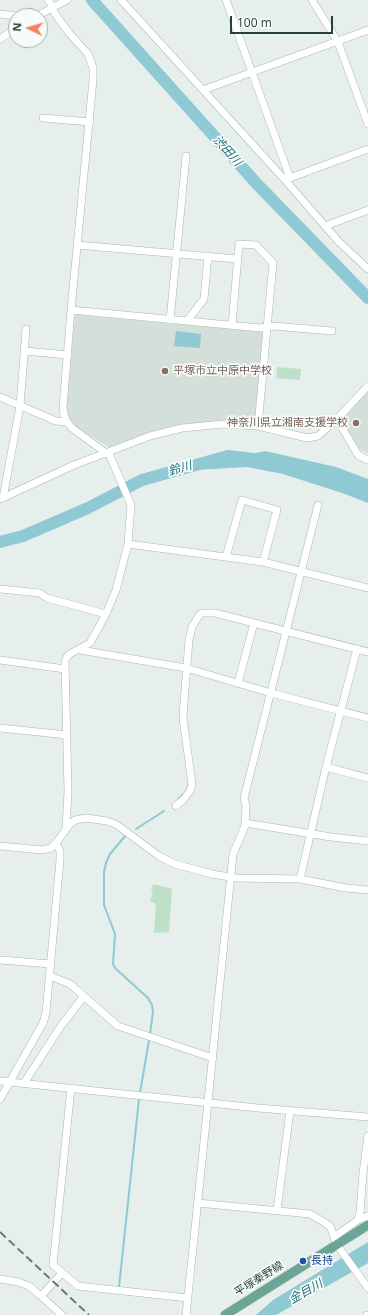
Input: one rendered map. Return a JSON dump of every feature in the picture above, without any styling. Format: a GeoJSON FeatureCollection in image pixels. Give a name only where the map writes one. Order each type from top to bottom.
{"type":"FeatureCollection","features":[{"type":"Feature","properties":{"kind":"main road","name":"平塚秦野線"},"geometry":{"type":"LineString","coordinates":[[225,1315],[336,1241],[368,1225]]}},
{"type":"Feature","properties":{"kind":"street"},"geometry":{"type":"LineString","coordinates":[[48,0],[69,33],[88,54],[93,68],[90,122],[71,310],[64,407],[67,422],[72,428],[108,454],[131,505],[128,544],[116,590],[106,614],[90,643],[80,650],[68,655],[65,661],[68,791],[66,829]]}},
{"type":"Feature","properties":{"kind":"street"},"geometry":{"type":"LineString","coordinates":[[48,10],[67,0]]}},
{"type":"Feature","properties":{"kind":"street"},"geometry":{"type":"LineString","coordinates":[[121,0],[203,90],[288,179],[339,242],[368,269]]}},
{"type":"Feature","properties":{"kind":"street"},"geometry":{"type":"LineString","coordinates":[[226,0],[288,179]]}},
{"type":"Feature","properties":{"kind":"street"},"geometry":{"type":"LineString","coordinates":[[312,0],[338,42],[368,124]]}},
{"type":"Feature","properties":{"kind":"street"},"geometry":{"type":"LineString","coordinates":[[203,90],[368,30]]}},
{"type":"Feature","properties":{"kind":"street"},"geometry":{"type":"LineString","coordinates":[[43,118],[90,122]]}},
{"type":"Feature","properties":{"kind":"street"},"geometry":{"type":"LineString","coordinates":[[288,179],[368,149]]}},
{"type":"Feature","properties":{"kind":"street"},"geometry":{"type":"LineString","coordinates":[[170,320],[186,156]]}},
{"type":"Feature","properties":{"kind":"street"},"geometry":{"type":"LineString","coordinates":[[325,226],[368,210]]}},
{"type":"Feature","properties":{"kind":"street"},"geometry":{"type":"LineString","coordinates":[[232,326],[239,244],[256,245],[273,263],[258,426]]}},
{"type":"Feature","properties":{"kind":"street"},"geometry":{"type":"LineString","coordinates":[[78,245],[237,259]]}},
{"type":"Feature","properties":{"kind":"street"},"geometry":{"type":"LineString","coordinates":[[187,321],[204,299],[208,256]]}},
{"type":"Feature","properties":{"kind":"street"},"geometry":{"type":"LineString","coordinates":[[71,310],[232,326],[260,328],[273,326],[332,331]]}},
{"type":"Feature","properties":{"kind":"street"},"geometry":{"type":"LineString","coordinates":[[2,499],[20,406],[26,328]]}},
{"type":"Feature","properties":{"kind":"street"},"geometry":{"type":"LineString","coordinates":[[25,351],[68,355]]}},
{"type":"Feature","properties":{"kind":"street"},"geometry":{"type":"LineString","coordinates":[[2,499],[74,466],[108,454],[150,436],[182,428],[224,424],[258,426],[307,438],[318,436],[337,419],[368,386]]}},
{"type":"Feature","properties":{"kind":"street"},"geometry":{"type":"LineString","coordinates":[[0,397],[56,421],[67,422]]}},
{"type":"Feature","properties":{"kind":"street"},"geometry":{"type":"LineString","coordinates":[[337,419],[358,455],[368,460]]}},
{"type":"Feature","properties":{"kind":"street"},"geometry":{"type":"LineString","coordinates":[[226,557],[242,500],[277,510],[263,562]]}},
{"type":"Feature","properties":{"kind":"street"},"geometry":{"type":"LineString","coordinates":[[186,1315],[233,854],[245,826],[246,806],[244,798],[318,504]]}},
{"type":"Feature","properties":{"kind":"street"},"geometry":{"type":"LineString","coordinates":[[128,544],[263,562],[368,588]]}},
{"type":"Feature","properties":{"kind":"street"},"geometry":{"type":"LineString","coordinates":[[0,589],[40,593],[47,598],[106,614]]}},
{"type":"Feature","properties":{"kind":"street"},"geometry":{"type":"LineString","coordinates":[[176,806],[190,791],[192,784],[191,767],[183,718],[188,640],[192,627],[200,614],[215,613],[368,652]]}},
{"type":"Feature","properties":{"kind":"street"},"geometry":{"type":"LineString","coordinates":[[238,683],[254,623]]}},
{"type":"Feature","properties":{"kind":"street"},"geometry":{"type":"LineString","coordinates":[[300,879],[326,767],[356,649]]}},
{"type":"Feature","properties":{"kind":"street"},"geometry":{"type":"LineString","coordinates":[[80,650],[186,668],[368,718]]}},
{"type":"Feature","properties":{"kind":"street"},"geometry":{"type":"LineString","coordinates":[[0,660],[65,669]]}},
{"type":"Feature","properties":{"kind":"street"},"geometry":{"type":"LineString","coordinates":[[0,728],[67,734]]}},
{"type":"Feature","properties":{"kind":"street"},"geometry":{"type":"LineString","coordinates":[[326,767],[368,778]]}},
{"type":"Feature","properties":{"kind":"street"},"geometry":{"type":"LineString","coordinates":[[0,846],[42,850],[51,848],[75,820],[86,818],[117,824],[159,856],[175,864],[212,874],[231,878],[300,879],[346,888],[368,890]]}},
{"type":"Feature","properties":{"kind":"street"},"geometry":{"type":"LineString","coordinates":[[245,823],[368,841]]}},
{"type":"Feature","properties":{"kind":"street"},"geometry":{"type":"LineString","coordinates":[[0,1099],[43,1023],[46,1013],[60,860],[60,851],[56,844]]}},
{"type":"Feature","properties":{"kind":"street"},"geometry":{"type":"LineString","coordinates":[[0,960],[51,964]]}},
{"type":"Feature","properties":{"kind":"street"},"geometry":{"type":"LineString","coordinates":[[50,976],[70,984],[118,1026],[213,1058]]}},
{"type":"Feature","properties":{"kind":"street"},"geometry":{"type":"LineString","coordinates":[[24,1083],[60,1026],[84,996]]}},
{"type":"Feature","properties":{"kind":"street"},"geometry":{"type":"LineString","coordinates":[[0,1081],[208,1103],[368,1117]]}},
{"type":"Feature","properties":{"kind":"street"},"geometry":{"type":"LineString","coordinates":[[71,1088],[53,1265],[78,1286],[188,1298]]}},
{"type":"Feature","properties":{"kind":"street"},"geometry":{"type":"LineString","coordinates":[[277,1210],[290,1111]]}},
{"type":"Feature","properties":{"kind":"street"},"geometry":{"type":"LineString","coordinates":[[358,1220],[360,1213],[362,1173],[368,1136]]}},
{"type":"Feature","properties":{"kind":"street"},"geometry":{"type":"LineString","coordinates":[[198,1203],[277,1210],[313,1215],[329,1226],[336,1241],[368,1288]]}},
{"type":"Feature","properties":{"kind":"street"},"geometry":{"type":"LineString","coordinates":[[336,1241],[358,1220],[368,1216]]}},
{"type":"Feature","properties":{"kind":"street"},"geometry":{"type":"LineString","coordinates":[[41,1296],[62,1273]]}},
{"type":"Feature","properties":{"kind":"street"},"geometry":{"type":"LineString","coordinates":[[0,1279],[18,1282],[28,1286],[62,1315]]}},
{"type":"Feature","properties":{"kind":"shaded area","name":"平塚市立中原中学校"},"geometry":{"type":"Polygon","coordinates":[[[77,315],[262,332],[255,420],[251,423],[220,421],[111,448],[78,429],[70,420],[66,407],[75,317],[77,315]]]}},
{"type":"Feature","properties":{"kind":"shaded area","name":"神奈川県立湘南支援学校"},"geometry":{"type":"Polygon","coordinates":[[[368,390],[368,454],[356,447],[345,426],[345,421],[347,413],[368,390]]]}},
{"type":"Feature","properties":{"kind":"green space"},"geometry":{"type":"Polygon","coordinates":[[[277,367],[301,369],[300,380],[276,378],[277,367]]]}},
{"type":"Feature","properties":{"kind":"green space"},"geometry":{"type":"Polygon","coordinates":[[[153,884],[172,889],[169,932],[154,933],[156,904],[150,901],[153,892],[151,891],[153,884]]]}},
{"type":"Feature","properties":{"kind":"water"},"geometry":{"type":"Polygon","coordinates":[[[176,331],[201,334],[200,348],[174,346],[176,331]]]}},
{"type":"Feature","properties":{"kind":"water"},"geometry":{"type":"Polygon","coordinates":[[[265,451],[336,467],[368,479],[368,503],[283,474],[247,467],[178,471],[265,451]]]}},
{"type":"Feature","properties":{"kind":"water","name":"金目川"},"geometry":{"type":"Polygon","coordinates":[[[368,1242],[368,1263],[276,1315],[256,1315],[273,1300],[368,1242]]]}},
{"type":"Feature","properties":{"kind":"waterway","name":"渋田川"},"geometry":{"type":"LineString","coordinates":[[92,0],[257,184],[368,298]]}},
{"type":"Feature","properties":{"kind":"waterway","name":"鈴川"},"geometry":{"type":"LineString","coordinates":[[0,542],[23,536],[88,508],[142,480],[228,456],[254,459]]}},
{"type":"Feature","properties":{"kind":"waterway"},"geometry":{"type":"LineString","coordinates":[[178,799],[186,792],[189,783]]}},
{"type":"Feature","properties":{"kind":"waterway"},"geometry":{"type":"LineString","coordinates":[[136,829],[164,811]]}},
{"type":"Feature","properties":{"kind":"waterway"},"geometry":{"type":"LineString","coordinates":[[126,835],[110,854],[106,863],[104,872],[104,905],[115,934],[113,964],[116,969],[148,998],[152,1005],[153,1012],[150,1034]]}},
{"type":"Feature","properties":{"kind":"waterway"},"geometry":{"type":"LineString","coordinates":[[140,1093],[149,1040]]}},
{"type":"Feature","properties":{"kind":"waterway"},"geometry":{"type":"LineString","coordinates":[[119,1287],[139,1099]]}},
{"type":"Feature","properties":{"kind":"railway"},"geometry":{"type":"LineString","coordinates":[[0,1232],[89,1315]]}},
{"type":"Feature","properties":{"kind":"place","name":"平塚市立中原中学校"},"geometry":{"type":"Point","coordinates":[165,371]}},
{"type":"Feature","properties":{"kind":"place","name":"神奈川県立湘南支援学校"},"geometry":{"type":"Point","coordinates":[356,423]}},
{"type":"Feature","properties":{"kind":"place","name":"長持"},"geometry":{"type":"Point","coordinates":[303,1261]}}]}
